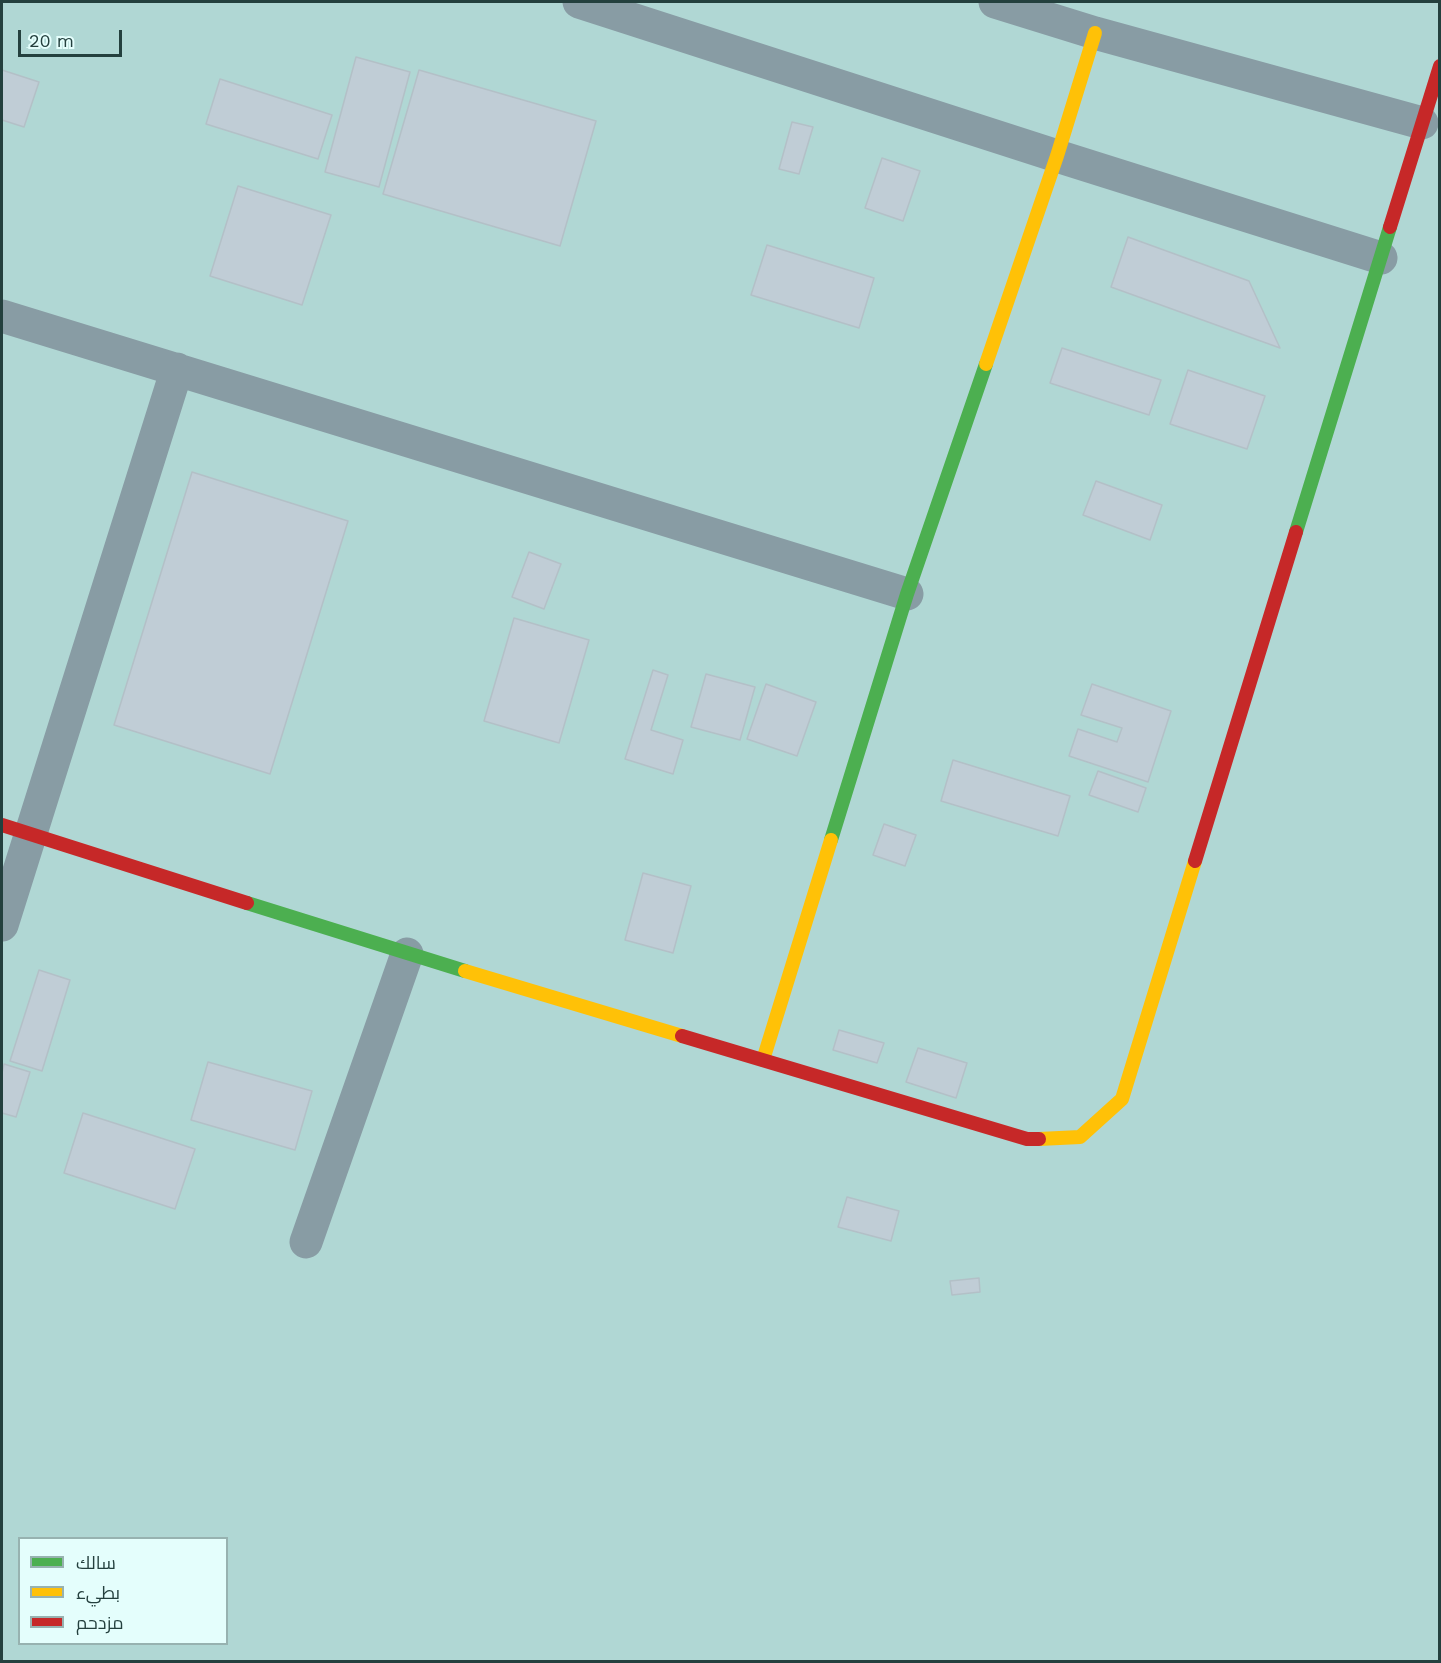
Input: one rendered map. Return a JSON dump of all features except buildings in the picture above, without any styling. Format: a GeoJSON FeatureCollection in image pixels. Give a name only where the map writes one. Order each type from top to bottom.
{"type":"FeatureCollection","features":[{"type":"Feature","properties":{"kind":"street"},"geometry":{"type":"LineString","coordinates":[[579,2],[1381,258]]}},
{"type":"Feature","properties":{"kind":"street"},"geometry":{"type":"LineString","coordinates":[[995,2],[1095,33],[1422,123]]}},
{"type":"Feature","properties":{"kind":"street"},"geometry":{"type":"LineString","coordinates":[[763,1060],[907,594],[1057,156],[1095,33]]}},
{"type":"Feature","properties":{"kind":"street"},"geometry":{"type":"LineString","coordinates":[[16,830],[407,954],[1027,1139],[1080,1137],[1122,1099],[1440,66]]}},
{"type":"Feature","properties":{"kind":"street"},"geometry":{"type":"LineString","coordinates":[[2,316],[907,594]]}},
{"type":"Feature","properties":{"kind":"street"},"geometry":{"type":"LineString","coordinates":[[2,925],[16,830],[177,369]]}},
{"type":"Feature","properties":{"kind":"street"},"geometry":{"type":"LineString","coordinates":[[306,1242],[407,954]]}},
{"type":"Feature","properties":{"kind":"traffic: fast"},"geometry":{"type":"LineString","coordinates":[[1296,532],[1390,227]]}},
{"type":"Feature","properties":{"kind":"traffic: fast"},"geometry":{"type":"LineString","coordinates":[[831,840],[907,594],[986,364]]}},
{"type":"Feature","properties":{"kind":"traffic: fast"},"geometry":{"type":"LineString","coordinates":[[247,903],[465,971]]}},
{"type":"Feature","properties":{"kind":"traffic: slow"},"geometry":{"type":"LineString","coordinates":[[986,364],[1057,156],[1095,33]]}},
{"type":"Feature","properties":{"kind":"traffic: slow"},"geometry":{"type":"LineString","coordinates":[[763,1060],[831,840]]}},
{"type":"Feature","properties":{"kind":"traffic: slow"},"geometry":{"type":"LineString","coordinates":[[1039,1139],[1080,1137],[1122,1099],[1195,861]]}},
{"type":"Feature","properties":{"kind":"traffic: slow"},"geometry":{"type":"LineString","coordinates":[[465,971],[682,1036]]}},
{"type":"Feature","properties":{"kind":"traffic: jam"},"geometry":{"type":"LineString","coordinates":[[1390,227],[1440,66]]}},
{"type":"Feature","properties":{"kind":"traffic: jam"},"geometry":{"type":"LineString","coordinates":[[1195,861],[1296,532]]}},
{"type":"Feature","properties":{"kind":"traffic: jam"},"geometry":{"type":"LineString","coordinates":[[2,825],[247,903]]}},
{"type":"Feature","properties":{"kind":"traffic: jam"},"geometry":{"type":"LineString","coordinates":[[682,1036],[1027,1139],[1039,1139]]}}]}
